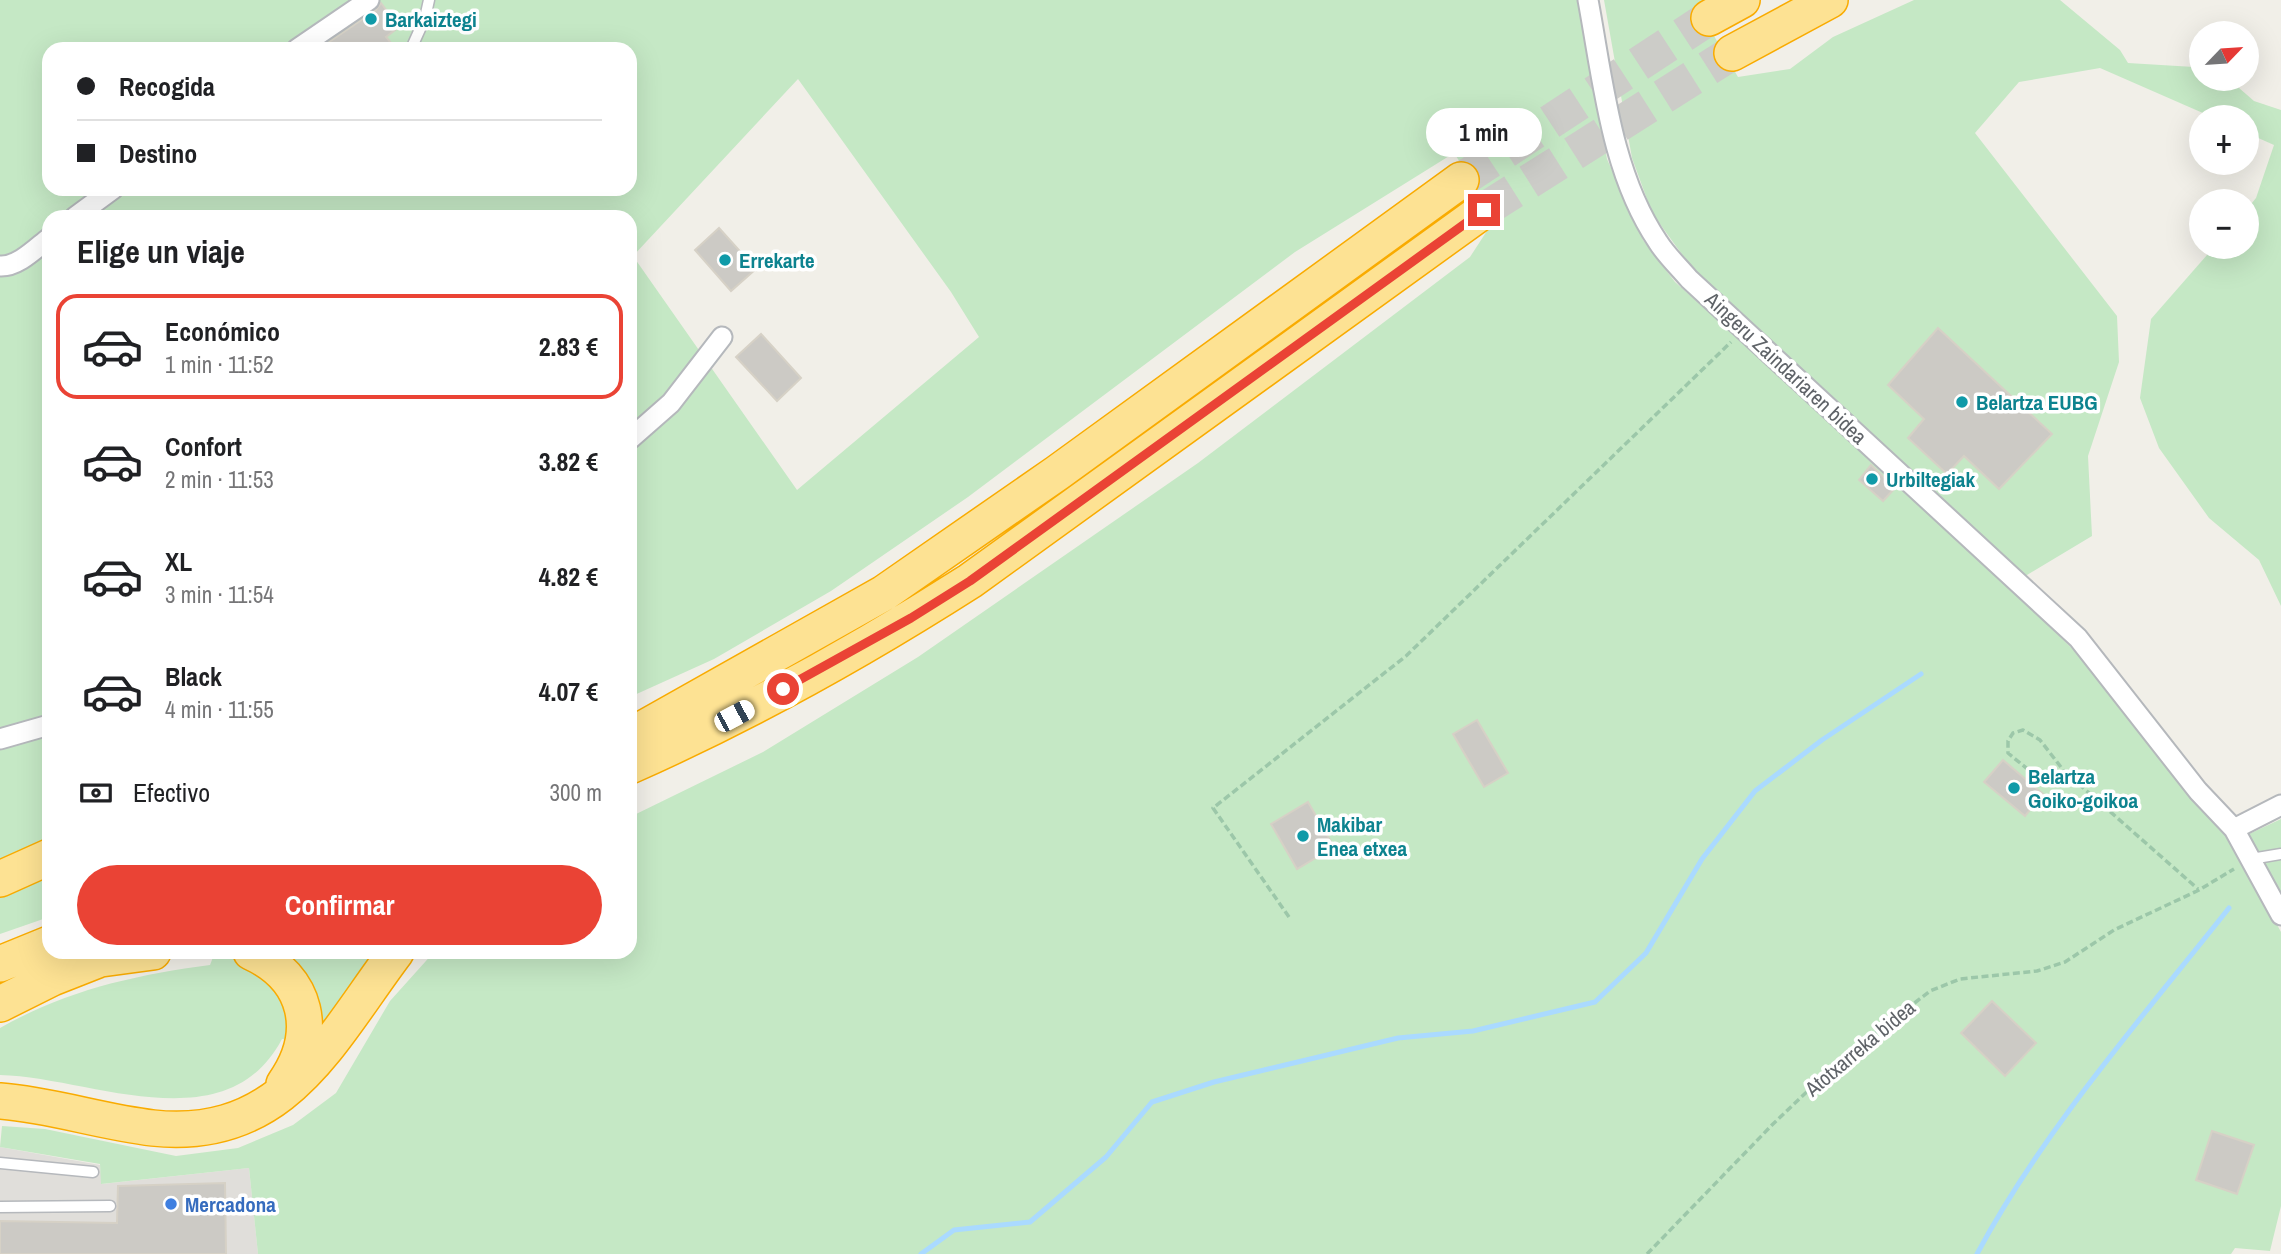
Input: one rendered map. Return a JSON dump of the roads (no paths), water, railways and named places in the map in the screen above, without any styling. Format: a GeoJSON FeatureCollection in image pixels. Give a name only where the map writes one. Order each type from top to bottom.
{"type":"FeatureCollection","features":[{"type":"Feature","properties":{"kind":"highway"},"geometry":{"type":"LineString","coordinates":[[1709,18],[1742,0]]}},
{"type":"Feature","properties":{"kind":"highway"},"geometry":{"type":"LineString","coordinates":[[1732,53],[1830,0]]}},
{"type":"Feature","properties":{"kind":"highway"},"geometry":{"type":"LineString","coordinates":[[637,732],[884,593],[1057,473],[1461,180]]}},
{"type":"Feature","properties":{"kind":"highway"},"geometry":{"type":"LineString","coordinates":[[637,763],[685,742],[911,618],[970,581],[1484,210]]}},
{"type":"Feature","properties":{"kind":"highway"},"geometry":{"type":"LineString","coordinates":[[637,787],[814,691],[911,618]]}},
{"type":"Feature","properties":{"kind":"highway"},"geometry":{"type":"LineString","coordinates":[[637,710],[743,673]]}},
{"type":"Feature","properties":{"kind":"highway"},"geometry":{"type":"LineString","coordinates":[[0,879],[42,860]]}},
{"type":"Feature","properties":{"kind":"highway"},"geometry":{"type":"LineString","coordinates":[[0,964],[42,947]]}},
{"type":"Feature","properties":{"kind":"highway"},"geometry":{"type":"LineString","coordinates":[[0,1004],[52,978],[100,959]]}},
{"type":"Feature","properties":{"kind":"highway"},"geometry":{"type":"LineString","coordinates":[[263,959],[280,969],[294,984],[302,1003],[304,1023],[299,1059],[275,1097]]}},
{"type":"Feature","properties":{"kind":"highway"},"geometry":{"type":"LineString","coordinates":[[0,1101],[48,1107],[151,1128],[198,1130],[237,1121],[275,1097],[317,1063],[391,959]]}},
{"type":"Feature","properties":{"kind":"street"},"geometry":{"type":"LineString","coordinates":[[308,42],[369,0]]}},
{"type":"Feature","properties":{"kind":"street","name":"Aingeru Zaindariaren bidea"},"geometry":{"type":"LineString","coordinates":[[1588,0],[1621,161],[1639,207],[1658,243],[1744,330],[2078,638],[2198,791],[2234,829],[2251,859]]}},
{"type":"Feature","properties":{"kind":"street"},"geometry":{"type":"LineString","coordinates":[[84,210],[104,196]]}},
{"type":"Feature","properties":{"kind":"street"},"geometry":{"type":"LineString","coordinates":[[0,266],[6,266],[28,255],[42,244]]}},
{"type":"Feature","properties":{"kind":"street"},"geometry":{"type":"LineString","coordinates":[[637,433],[671,403],[722,337]]}},
{"type":"Feature","properties":{"kind":"street"},"geometry":{"type":"LineString","coordinates":[[0,739],[42,727]]}},
{"type":"Feature","properties":{"kind":"street"},"geometry":{"type":"LineString","coordinates":[[2234,829],[2281,806]]}},
{"type":"Feature","properties":{"kind":"street"},"geometry":{"type":"LineString","coordinates":[[2251,859],[2281,915]]}},
{"type":"Feature","properties":{"kind":"lane"},"geometry":{"type":"LineString","coordinates":[[414,42],[429,0]]}},
{"type":"Feature","properties":{"kind":"lane"},"geometry":{"type":"LineString","coordinates":[[2251,859],[2281,853]]}},
{"type":"Feature","properties":{"kind":"lane"},"geometry":{"type":"LineString","coordinates":[[0,1163],[93,1172]]}},
{"type":"Feature","properties":{"kind":"lane"},"geometry":{"type":"LineString","coordinates":[[0,1207],[110,1206]]}},
{"type":"Feature","properties":{"kind":"waterway"},"geometry":{"type":"LineString","coordinates":[[921,1254],[954,1230],[1030,1222],[1106,1157],[1152,1102],[1214,1082],[1398,1038],[1473,1031],[1595,1002],[1646,953],[1702,859],[1755,791],[1822,740],[1921,674]]}},
{"type":"Feature","properties":{"kind":"waterway"},"geometry":{"type":"LineString","coordinates":[[1977,1254],[2003,1208],[2063,1119],[2229,908]]}},
{"type":"Feature","properties":{"kind":"tunnel"},"geometry":{"type":"LineString","coordinates":[[1461,180],[1709,18]]}},
{"type":"Feature","properties":{"kind":"tunnel"},"geometry":{"type":"LineString","coordinates":[[1484,210],[1732,53]]}},
{"type":"Feature","properties":{"kind":"place","name":"Barkaiztegi"},"geometry":{"type":"Point","coordinates":[371,19]}},
{"type":"Feature","properties":{"kind":"place","name":"Errekarte"},"geometry":{"type":"Point","coordinates":[725,260]}},
{"type":"Feature","properties":{"kind":"place","name":"Belartza EUBG"},"geometry":{"type":"Point","coordinates":[1962,402]}},
{"type":"Feature","properties":{"kind":"place","name":"Urbiltegiak"},"geometry":{"type":"Point","coordinates":[1872,479]}},
{"type":"Feature","properties":{"kind":"place","name":"Belartza Goiko-goikoa"},"geometry":{"type":"Point","coordinates":[2014,788]}},
{"type":"Feature","properties":{"kind":"place","name":"Makibar Enea etxea"},"geometry":{"type":"Point","coordinates":[1303,836]}},
{"type":"Feature","properties":{"kind":"place","name":"Mercadona"},"geometry":{"type":"Point","coordinates":[171,1204]}}]}
